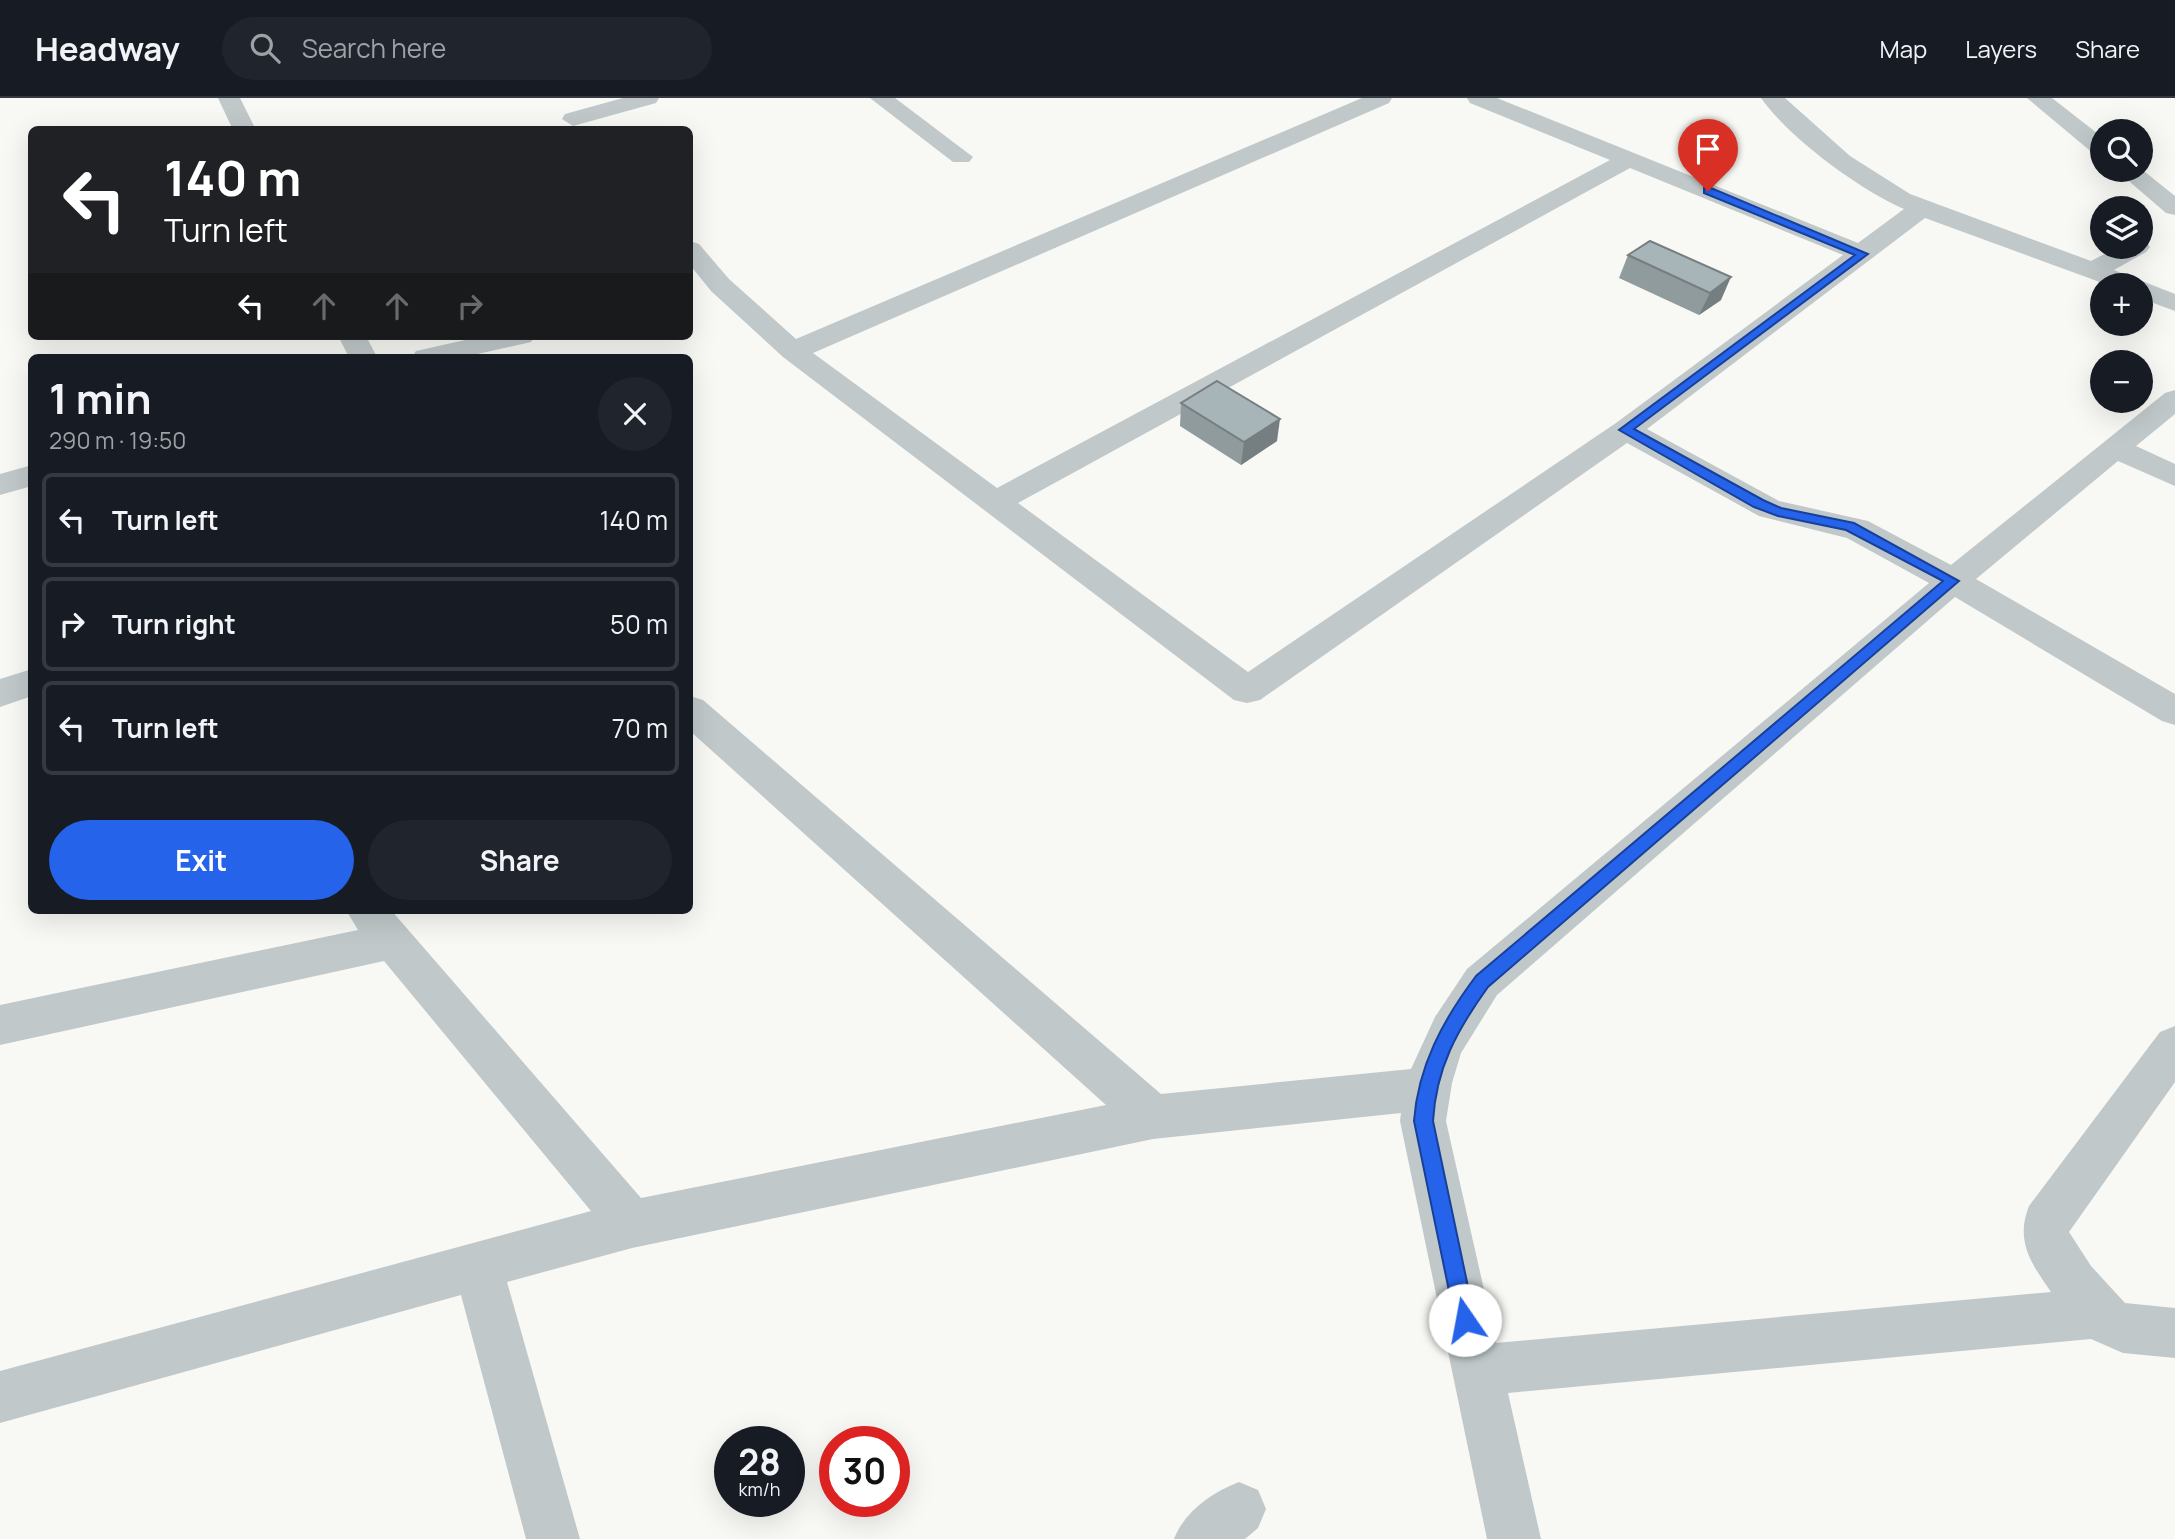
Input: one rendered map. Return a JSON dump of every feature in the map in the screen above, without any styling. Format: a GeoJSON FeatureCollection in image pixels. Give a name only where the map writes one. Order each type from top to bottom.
{"type":"FeatureCollection","features":[{"type":"Feature","properties":{"kind":"street"},"geometry":{"type":"LineString","coordinates":[[229,98],[243,126]]}},
{"type":"Feature","properties":{"kind":"street"},"geometry":{"type":"LineString","coordinates":[[555,98],[577,124],[648,98]]}},
{"type":"Feature","properties":{"kind":"street"},"geometry":{"type":"LineString","coordinates":[[881,98],[961,157]]}},
{"type":"Feature","properties":{"kind":"street"},"geometry":{"type":"LineString","coordinates":[[793,351],[1381,98]]}},
{"type":"Feature","properties":{"kind":"street"},"geometry":{"type":"LineString","coordinates":[[1478,98],[1863,254]]}},
{"type":"Feature","properties":{"kind":"street"},"geometry":{"type":"LineString","coordinates":[[1772,98],[1800,126],[1887,193],[2102,273]]}},
{"type":"Feature","properties":{"kind":"street"},"geometry":{"type":"LineString","coordinates":[[2038,98],[2090,139]]}},
{"type":"Feature","properties":{"kind":"street"},"geometry":{"type":"LineString","coordinates":[[995,502],[1630,159]]}},
{"type":"Feature","properties":{"kind":"street"},"geometry":{"type":"LineString","coordinates":[[2142,182],[2175,208]]}},
{"type":"Feature","properties":{"kind":"street"},"geometry":{"type":"LineString","coordinates":[[693,257],[700,275],[720,285],[793,351],[1247,690],[1626,430],[1922,208]]}},
{"type":"Feature","properties":{"kind":"street"},"geometry":{"type":"LineString","coordinates":[[2153,238],[2175,226]]}},
{"type":"Feature","properties":{"kind":"street"},"geometry":{"type":"LineString","coordinates":[[2094,270],[2114,259]]}},
{"type":"Feature","properties":{"kind":"street"},"geometry":{"type":"LineString","coordinates":[[2153,294],[2175,303]]}},
{"type":"Feature","properties":{"kind":"street"},"geometry":{"type":"LineString","coordinates":[[440,354],[503,340]]}},
{"type":"Feature","properties":{"kind":"street"},"geometry":{"type":"LineString","coordinates":[[1514,1539],[1475,1370],[1423,1121],[1426,1089],[1438,1054],[1463,1007],[1482,982],[1953,581],[2175,399]]}},
{"type":"Feature","properties":{"kind":"street"},"geometry":{"type":"LineString","coordinates":[[1626,430],[1778,512],[1850,526],[1953,581],[2175,711]]}},
{"type":"Feature","properties":{"kind":"street"},"geometry":{"type":"LineString","coordinates":[[2117,449],[2175,476]]}},
{"type":"Feature","properties":{"kind":"street"},"geometry":{"type":"LineString","coordinates":[[0,485],[28,476]]}},
{"type":"Feature","properties":{"kind":"street"},"geometry":{"type":"LineString","coordinates":[[0,693],[28,683]]}},
{"type":"Feature","properties":{"kind":"street"},"geometry":{"type":"LineString","coordinates":[[693,713],[1153,1117]]}},
{"type":"Feature","properties":{"kind":"street"},"geometry":{"type":"LineString","coordinates":[[0,1025],[378,926],[632,1224]]}},
{"type":"Feature","properties":{"kind":"street"},"geometry":{"type":"LineString","coordinates":[[2175,1046],[2046,1223],[2046,1238],[2099,1312],[2119,1327],[2175,1333]]}},
{"type":"Feature","properties":{"kind":"street"},"geometry":{"type":"LineString","coordinates":[[0,1396],[632,1224],[1153,1117],[1426,1089]]}},
{"type":"Feature","properties":{"kind":"street"},"geometry":{"type":"LineString","coordinates":[[478,1266],[553,1539]]}},
{"type":"Feature","properties":{"kind":"street"},"geometry":{"type":"LineString","coordinates":[[1475,1370],[2099,1312]]}},
{"type":"Feature","properties":{"kind":"building"},"geometry":{"type":"Polygon","coordinates":[[[1650,241],[1731,277],[1710,293],[1628,255],[1650,241]]]}},
{"type":"Feature","properties":{"kind":"building"},"geometry":{"type":"Polygon","coordinates":[[[1217,381],[1280,419],[1244,442],[1181,403],[1217,381]]]}},
{"type":"Feature","properties":{"kind":"route"},"geometry":{"type":"LineString","coordinates":[[1465,1320],[1423,1121],[1426,1089],[1438,1054],[1463,1007],[1482,982],[1953,581],[1850,526],[1778,512],[1626,430],[1863,254],[1708,191]]}}]}
